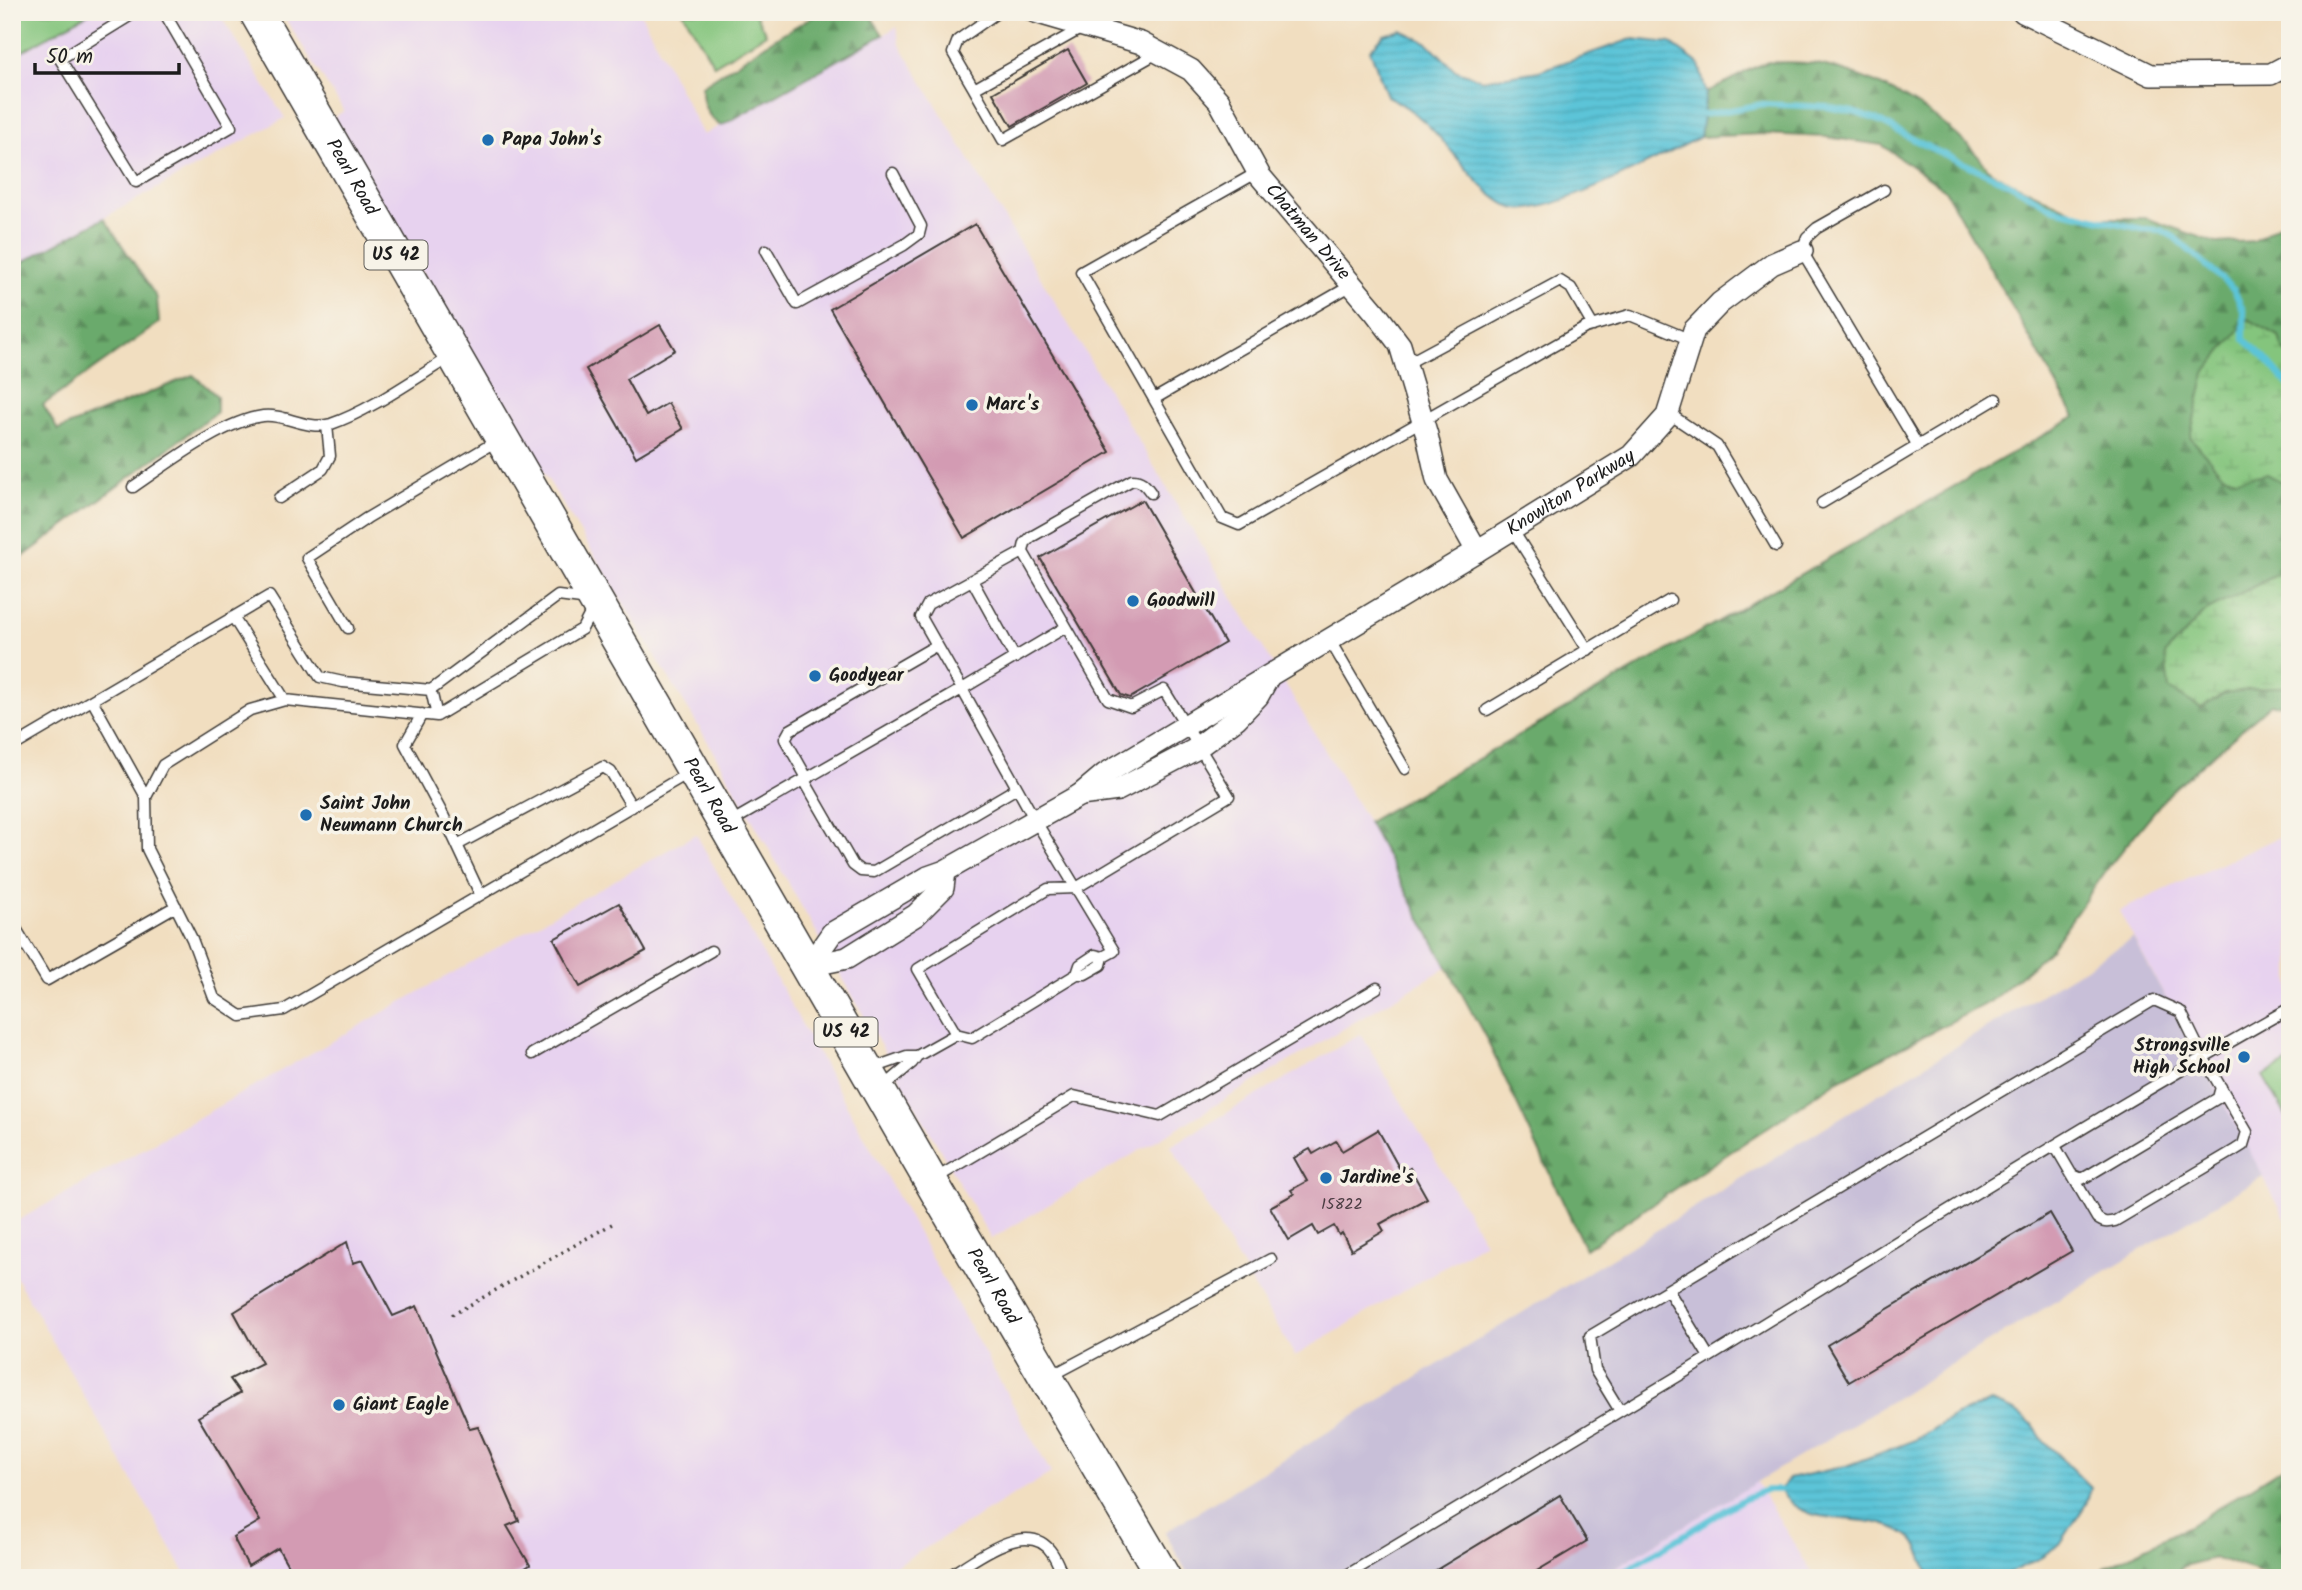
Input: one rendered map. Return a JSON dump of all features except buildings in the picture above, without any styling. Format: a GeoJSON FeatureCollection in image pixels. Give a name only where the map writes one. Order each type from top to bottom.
{"type":"FeatureCollection","features":[{"type":"Feature","properties":{"kind":"main road","name":"Pearl Road"},"geometry":{"type":"LineString","coordinates":[[256,12],[1046,1379],[1151,1575]]}},
{"type":"Feature","properties":{"kind":"street","name":"Chatman Drive"},"geometry":{"type":"LineString","coordinates":[[1035,12],[1141,43],[1191,70],[1219,101],[1258,172],[1400,345],[1437,480],[1476,551]]}},
{"type":"Feature","properties":{"kind":"street"},"geometry":{"type":"LineString","coordinates":[[2023,12],[2151,75],[2271,74],[2290,64]]}},
{"type":"Feature","properties":{"kind":"street","name":"Knowlton Parkway"},"geometry":{"type":"LineString","coordinates":[[809,966],[847,958],[916,915],[943,888],[945,871],[1080,795],[1105,774],[1631,456],[1668,413],[1693,330],[1720,303],[1772,264],[1802,251]]}},
{"type":"Feature","properties":{"kind":"street","name":"Knowlton Parkway"},"geometry":{"type":"LineString","coordinates":[[1080,795],[1118,790],[1199,746],[1244,711],[1258,696],[1270,673]]}},
{"type":"Feature","properties":{"kind":"lane"},"geometry":{"type":"LineString","coordinates":[[136,12],[60,59],[136,182],[231,127],[164,12]]}},
{"type":"Feature","properties":{"kind":"lane"},"geometry":{"type":"LineString","coordinates":[[998,12],[958,40],[953,47],[953,53],[1003,140],[1159,52]]}},
{"type":"Feature","properties":{"kind":"lane"},"geometry":{"type":"LineString","coordinates":[[974,89],[1084,26]]}},
{"type":"Feature","properties":{"kind":"lane"},"geometry":{"type":"LineString","coordinates":[[1258,172],[1081,272],[1222,518],[1239,525],[1422,419],[1593,326],[1629,315],[1691,340]]}},
{"type":"Feature","properties":{"kind":"lane"},"geometry":{"type":"LineString","coordinates":[[766,250],[797,304],[904,245],[919,234],[921,226],[893,173]]}},
{"type":"Feature","properties":{"kind":"lane"},"geometry":{"type":"LineString","coordinates":[[1884,190],[1817,228],[1807,237],[1802,251],[1918,446]]}},
{"type":"Feature","properties":{"kind":"lane"},"geometry":{"type":"LineString","coordinates":[[1406,364],[1560,281],[1571,288],[1593,326]]}},
{"type":"Feature","properties":{"kind":"lane"},"geometry":{"type":"LineString","coordinates":[[1154,399],[1352,285]]}},
{"type":"Feature","properties":{"kind":"lane"},"geometry":{"type":"LineString","coordinates":[[133,487],[239,421],[266,415],[301,424],[327,425],[351,416],[454,355]]}},
{"type":"Feature","properties":{"kind":"lane"},"geometry":{"type":"LineString","coordinates":[[1822,503],[1996,399]]}},
{"type":"Feature","properties":{"kind":"lane"},"geometry":{"type":"LineString","coordinates":[[1668,413],[1717,446],[1776,546]]}},
{"type":"Feature","properties":{"kind":"lane"},"geometry":{"type":"LineString","coordinates":[[279,498],[323,469],[330,456],[327,425]]}},
{"type":"Feature","properties":{"kind":"lane"},"geometry":{"type":"LineString","coordinates":[[348,628],[307,558],[502,438]]}},
{"type":"Feature","properties":{"kind":"lane"},"geometry":{"type":"LineString","coordinates":[[874,1080],[912,1063],[917,1056],[956,1034],[972,1038],[1077,974],[1080,965],[1095,955],[1103,957],[1114,950],[1035,821],[921,617],[928,604],[1023,552],[1031,537],[1132,480],[1138,480],[1151,493]]}},
{"type":"Feature","properties":{"kind":"lane"},"geometry":{"type":"LineString","coordinates":[[1512,529],[1588,650]]}},
{"type":"Feature","properties":{"kind":"lane"},"geometry":{"type":"LineString","coordinates":[[956,1034],[918,969],[1048,889],[1076,888],[1229,796],[1164,690],[1131,707],[1108,699],[1023,552]]}},
{"type":"Feature","properties":{"kind":"lane"},"geometry":{"type":"LineString","coordinates":[[972,580],[1015,658]]}},
{"type":"Feature","properties":{"kind":"lane"},"geometry":{"type":"LineString","coordinates":[[12,747],[269,596],[320,677],[343,682],[431,690],[558,596],[597,601],[582,629],[437,716],[285,700],[250,710],[163,765],[146,797]]}},
{"type":"Feature","properties":{"kind":"lane"},"geometry":{"type":"LineString","coordinates":[[1487,710],[1670,600]]}},
{"type":"Feature","properties":{"kind":"lane"},"geometry":{"type":"LineString","coordinates":[[233,617],[285,700]]}},
{"type":"Feature","properties":{"kind":"lane"},"geometry":{"type":"LineString","coordinates":[[726,825],[1066,627]]}},
{"type":"Feature","properties":{"kind":"lane"},"geometry":{"type":"LineString","coordinates":[[1329,639],[1405,769]]}},
{"type":"Feature","properties":{"kind":"lane"},"geometry":{"type":"LineString","coordinates":[[937,645],[790,730],[785,738],[853,865],[867,873],[874,872],[1017,788]]}},
{"type":"Feature","properties":{"kind":"lane"},"geometry":{"type":"LineString","coordinates":[[431,690],[437,716]]}},
{"type":"Feature","properties":{"kind":"lane"},"geometry":{"type":"LineString","coordinates":[[92,700],[146,797],[147,849],[192,939],[214,998],[241,1016],[285,1010],[694,770]]}},
{"type":"Feature","properties":{"kind":"lane"},"geometry":{"type":"LineString","coordinates":[[422,715],[405,744],[480,894]]}},
{"type":"Feature","properties":{"kind":"lane"},"geometry":{"type":"LineString","coordinates":[[457,845],[603,767],[611,772],[632,807]]}},
{"type":"Feature","properties":{"kind":"lane"},"geometry":{"type":"LineString","coordinates":[[12,922],[47,980],[176,906]]}},
{"type":"Feature","properties":{"kind":"lane"},"geometry":{"type":"LineString","coordinates":[[532,1054],[711,951]]}},
{"type":"Feature","properties":{"kind":"lane"},"geometry":{"type":"LineString","coordinates":[[931,1181],[1074,1096],[1160,1116],[1377,988]]}},
{"type":"Feature","properties":{"kind":"lane"},"geometry":{"type":"LineString","coordinates":[[1619,1411],[1595,1370],[1590,1336],[2154,1000],[2181,1012],[2246,1132],[2243,1145],[2108,1223],[2097,1218],[2055,1146]]}},
{"type":"Feature","properties":{"kind":"lane"},"geometry":{"type":"LineString","coordinates":[[1342,1578],[1709,1357],[1855,1265],[2290,1008]]}},
{"type":"Feature","properties":{"kind":"lane"},"geometry":{"type":"LineString","coordinates":[[874,1080],[907,1056],[917,1056]]}},
{"type":"Feature","properties":{"kind":"lane"},"geometry":{"type":"LineString","coordinates":[[2073,1175],[2082,1179],[2089,1175],[2218,1098],[2221,1087]]}},
{"type":"Feature","properties":{"kind":"lane"},"geometry":{"type":"LineString","coordinates":[[1046,1379],[1271,1259]]}},
{"type":"Feature","properties":{"kind":"lane"},"geometry":{"type":"LineString","coordinates":[[1668,1290],[1709,1357]]}},
{"type":"Feature","properties":{"kind":"lane"},"geometry":{"type":"LineString","coordinates":[[946,1578],[1000,1545],[1018,1538],[1037,1539],[1051,1551],[1064,1578]]}},
{"type":"Feature","properties":{"kind":"lane"},"geometry":{"type":"LineString","coordinates":[[1116,1578],[1122,1575],[1151,1575]]}},
{"type":"Feature","properties":{"kind":"path"},"geometry":{"type":"LineString","coordinates":[[453,1315],[612,1224]]}},
{"type":"Feature","properties":{"kind":"shaded area"},"geometry":{"type":"Polygon","coordinates":[[[91,12],[218,12],[285,118],[12,268],[12,57],[91,12]]]}},
{"type":"Feature","properties":{"kind":"shaded area"},"geometry":{"type":"Polygon","coordinates":[[[281,12],[640,12],[703,135],[897,27],[899,43],[1368,822],[1447,967],[991,1239],[708,742],[329,120],[344,111],[281,12]]]}},
{"type":"Feature","properties":{"kind":"shaded area","name":"Strongsville High School"},"geometry":{"type":"Polygon","coordinates":[[[2290,832],[2290,1227],[2119,911],[2290,832]]]}},
{"type":"Feature","properties":{"kind":"shaded area"},"geometry":{"type":"Polygon","coordinates":[[[696,834],[1051,1473],[875,1578],[188,1578],[12,1270],[12,1224],[696,834]]]}},
{"type":"Feature","properties":{"kind":"shaded area"},"geometry":{"type":"Polygon","coordinates":[[[2133,938],[2263,1176],[1598,1578],[1190,1578],[1165,1532],[2133,938]]]}},
{"type":"Feature","properties":{"kind":"shaded area"},"geometry":{"type":"Polygon","coordinates":[[[1361,1034],[1485,1242],[1295,1356],[1171,1146],[1361,1034]]]}},
{"type":"Feature","properties":{"kind":"shaded area"},"geometry":{"type":"Polygon","coordinates":[[[1756,1482],[1815,1578],[1598,1578],[1756,1482]]]}},
{"type":"Feature","properties":{"kind":"green space"},"geometry":{"type":"Polygon","coordinates":[[[12,12],[91,12],[12,57],[12,12]]]}},
{"type":"Feature","properties":{"kind":"green space"},"geometry":{"type":"Polygon","coordinates":[[[683,12],[754,12],[766,34],[714,65],[683,12]]]}},
{"type":"Feature","properties":{"kind":"green space"},"geometry":{"type":"Polygon","coordinates":[[[821,12],[868,12],[883,35],[721,126],[712,118],[702,98],[702,86],[780,35],[821,12]]]}},
{"type":"Feature","properties":{"kind":"green space"},"geometry":{"type":"Polygon","coordinates":[[[1768,62],[1822,65],[1894,92],[1938,119],[1976,154],[1992,173],[2086,218],[2146,218],[2216,243],[2254,241],[2290,217],[2290,705],[2271,704],[2170,792],[2110,865],[2050,950],[1991,1001],[1837,1081],[1585,1249],[1487,1040],[1368,822],[2075,417],[1945,190],[1882,145],[1826,137],[1763,134],[1700,137],[1706,93],[1768,62]]]}},
{"type":"Feature","properties":{"kind":"green space"},"geometry":{"type":"Polygon","coordinates":[[[104,218],[157,298],[159,323],[43,405],[58,430],[193,375],[217,396],[217,412],[12,565],[12,268],[104,218]]]}},
{"type":"Feature","properties":{"kind":"green space"},"geometry":{"type":"Polygon","coordinates":[[[2248,319],[2279,336],[2282,347],[2290,357],[2290,486],[2267,474],[2236,479],[2223,475],[2190,437],[2205,373],[2248,319]]]}},
{"type":"Feature","properties":{"kind":"green space"},"geometry":{"type":"Polygon","coordinates":[[[2290,568],[2290,687],[2225,693],[2201,708],[2169,689],[2165,654],[2206,611],[2290,568]]]}},
{"type":"Feature","properties":{"kind":"green space"},"geometry":{"type":"Polygon","coordinates":[[[2290,1061],[2290,1122],[2263,1076],[2290,1061]]]}},
{"type":"Feature","properties":{"kind":"green space"},"geometry":{"type":"Polygon","coordinates":[[[2290,1463],[2290,1578],[2280,1578],[2215,1558],[2183,1566],[2175,1578],[2095,1578],[2106,1567],[2189,1526],[2290,1463]]]}},
{"type":"Feature","properties":{"kind":"water"},"geometry":{"type":"Polygon","coordinates":[[[1401,30],[1428,43],[1455,70],[1482,80],[1539,71],[1632,39],[1670,43],[1699,64],[1706,93],[1700,137],[1635,170],[1577,195],[1528,209],[1513,208],[1479,183],[1426,123],[1387,96],[1370,50],[1384,35],[1401,30]]]}},
{"type":"Feature","properties":{"kind":"water"},"geometry":{"type":"Polygon","coordinates":[[[1991,1402],[2015,1411],[2032,1424],[2043,1440],[2091,1488],[2086,1504],[2060,1544],[2036,1560],[1999,1578],[1931,1578],[1915,1543],[1897,1529],[1880,1523],[1824,1517],[1807,1512],[1792,1504],[1780,1490],[1789,1479],[1846,1466],[1915,1440],[1956,1415],[1991,1402]]]}},
{"type":"Feature","properties":{"kind":"waterway"},"geometry":{"type":"LineString","coordinates":[[1703,115],[1763,104],[1827,107],[1853,112],[1877,120],[1928,147],[2010,184],[2054,209],[2142,229],[2161,230],[2174,237],[2234,290],[2244,312],[2244,339],[2290,387]]}},
{"type":"Feature","properties":{"kind":"waterway"},"geometry":{"type":"LineString","coordinates":[[1613,1578],[1745,1498],[1766,1490],[1780,1490]]}},
{"type":"Feature","properties":{"kind":"place","name":"Papa John's"},"geometry":{"type":"Point","coordinates":[488,140]}},
{"type":"Feature","properties":{"kind":"place","name":"Marc's"},"geometry":{"type":"Point","coordinates":[972,405]}},
{"type":"Feature","properties":{"kind":"place","name":"Goodwill"},"geometry":{"type":"Point","coordinates":[1133,601]}},
{"type":"Feature","properties":{"kind":"place","name":"Goodyear"},"geometry":{"type":"Point","coordinates":[815,676]}},
{"type":"Feature","properties":{"kind":"place","name":"Saint John Neumann Church"},"geometry":{"type":"Point","coordinates":[306,815]}},
{"type":"Feature","properties":{"kind":"place","name":"Strongsville High School"},"geometry":{"type":"Point","coordinates":[2244,1057]}},
{"type":"Feature","properties":{"kind":"place","name":"Jardine's"},"geometry":{"type":"Point","coordinates":[1326,1178]}},
{"type":"Feature","properties":{"kind":"place","name":"Giant Eagle"},"geometry":{"type":"Point","coordinates":[339,1405]}}]}
